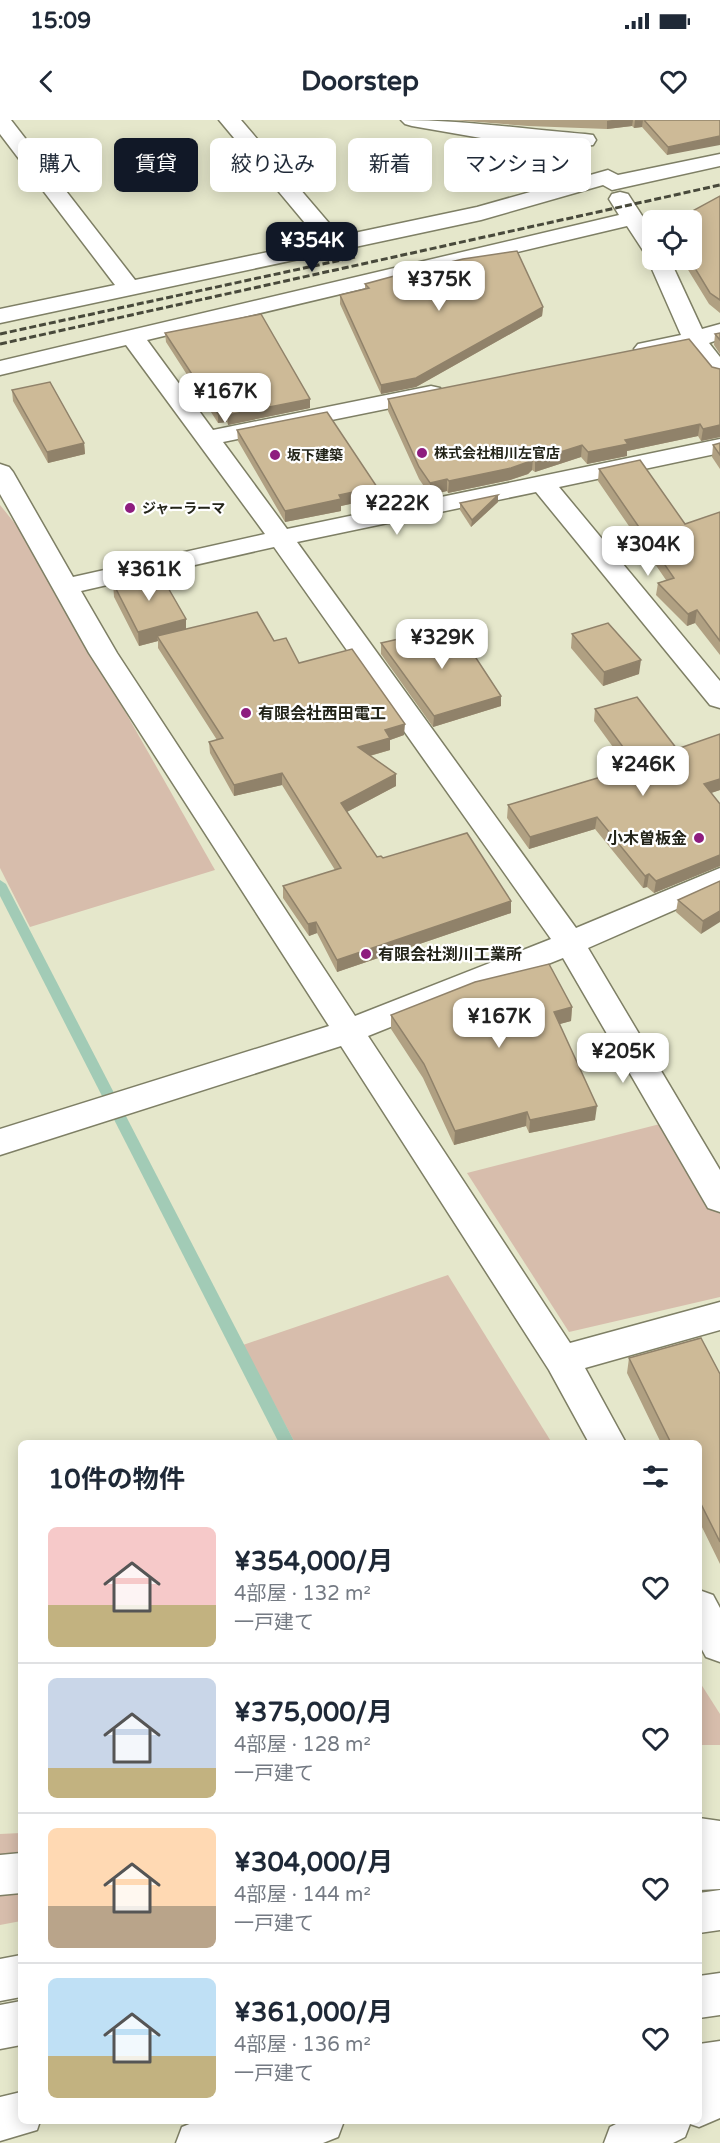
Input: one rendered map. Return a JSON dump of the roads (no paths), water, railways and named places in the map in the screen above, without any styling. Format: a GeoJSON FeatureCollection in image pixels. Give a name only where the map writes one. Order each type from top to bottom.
{"type":"FeatureCollection","features":[{"type":"Feature","properties":{"kind":"main road"},"geometry":{"type":"LineString","coordinates":[[0,120],[129,288]]}},
{"type":"Feature","properties":{"kind":"main road"},"geometry":{"type":"LineString","coordinates":[[230,120],[334,243]]}},
{"type":"Feature","properties":{"kind":"main road"},"geometry":{"type":"LineString","coordinates":[[412,120],[481,132],[580,130],[642,231]]}},
{"type":"Feature","properties":{"kind":"main road"},"geometry":{"type":"LineString","coordinates":[[0,316],[480,213],[610,180],[720,160]]}},
{"type":"Feature","properties":{"kind":"main road"},"geometry":{"type":"LineString","coordinates":[[0,368],[634,218]]}},
{"type":"Feature","properties":{"kind":"main road"},"geometry":{"type":"LineString","coordinates":[[664,270],[695,340],[720,373]]}},
{"type":"Feature","properties":{"kind":"main road"},"geometry":{"type":"LineString","coordinates":[[625,354],[695,340],[720,331]]}},
{"type":"Feature","properties":{"kind":"main road"},"geometry":{"type":"LineString","coordinates":[[132,337],[281,538],[570,943],[720,1199]]}},
{"type":"Feature","properties":{"kind":"main road"},"geometry":{"type":"LineString","coordinates":[[208,438],[452,389]]}},
{"type":"Feature","properties":{"kind":"main road"},"geometry":{"type":"LineString","coordinates":[[65,587],[281,538],[720,446]]}},
{"type":"Feature","properties":{"kind":"main road"},"geometry":{"type":"LineString","coordinates":[[0,472],[103,653],[562,1360],[606,1440]]}},
{"type":"Feature","properties":{"kind":"main road"},"geometry":{"type":"LineString","coordinates":[[542,483],[720,699]]}},
{"type":"Feature","properties":{"kind":"main road"},"geometry":{"type":"LineString","coordinates":[[0,1142],[347,1032],[570,943],[720,878]]}},
{"type":"Feature","properties":{"kind":"main road"},"geometry":{"type":"LineString","coordinates":[[562,1360],[720,1316]]}},
{"type":"Feature","properties":{"kind":"main road"},"geometry":{"type":"LineString","coordinates":[[702,1612],[720,1645]]}},
{"type":"Feature","properties":{"kind":"main road"},"geometry":{"type":"LineString","coordinates":[[702,1838],[720,1841]]}},
{"type":"Feature","properties":{"kind":"main road"},"geometry":{"type":"LineString","coordinates":[[702,1870],[720,1869]]}},
{"type":"Feature","properties":{"kind":"main road"},"geometry":{"type":"LineString","coordinates":[[0,1875],[18,1873]]}},
{"type":"Feature","properties":{"kind":"main road"},"geometry":{"type":"LineString","coordinates":[[702,1913],[720,1910]]}},
{"type":"Feature","properties":{"kind":"main road"},"geometry":{"type":"LineString","coordinates":[[0,1980],[18,1977]]}},
{"type":"Feature","properties":{"kind":"main road"},"geometry":{"type":"LineString","coordinates":[[702,1997],[720,1994]]}},
{"type":"Feature","properties":{"kind":"main road"},"geometry":{"type":"LineString","coordinates":[[0,2028],[18,2024]]}},
{"type":"Feature","properties":{"kind":"main road"},"geometry":{"type":"LineString","coordinates":[[702,2066],[720,2063]]}},
{"type":"Feature","properties":{"kind":"main road"},"geometry":{"type":"LineString","coordinates":[[702,2104],[720,2095]]}},
{"type":"Feature","properties":{"kind":"main road"},"geometry":{"type":"LineString","coordinates":[[0,2119],[18,2115]]}},
{"type":"Feature","properties":{"kind":"main road"},"geometry":{"type":"LineString","coordinates":[[198,2143],[305,2124]]}},
{"type":"Feature","properties":{"kind":"main road"},"geometry":{"type":"LineString","coordinates":[[626,2143],[663,2124]]}},
{"type":"Feature","properties":{"kind":"waterway"},"geometry":{"type":"LineString","coordinates":[[0,884],[285,1440]]}},
{"type":"Feature","properties":{"kind":"railway"},"geometry":{"type":"LineString","coordinates":[[0,344],[720,185]]}},
{"type":"Feature","properties":{"kind":"railway"},"geometry":{"type":"LineString","coordinates":[[0,334],[355,257]]}},
{"type":"Feature","properties":{"kind":"place","name":"株式会社相川左官店"},"geometry":{"type":"Point","coordinates":[422,453]}},
{"type":"Feature","properties":{"kind":"place","name":"坂下建築"},"geometry":{"type":"Point","coordinates":[275,455]}},
{"type":"Feature","properties":{"kind":"place","name":"ジャーラーマ"},"geometry":{"type":"Point","coordinates":[130,508]}},
{"type":"Feature","properties":{"kind":"place","name":"有限会社西田電工"},"geometry":{"type":"Point","coordinates":[246,713]}},
{"type":"Feature","properties":{"kind":"place","name":"小木曽板金"},"geometry":{"type":"Point","coordinates":[699,838]}},
{"type":"Feature","properties":{"kind":"place","name":"有限会社渕川工業所"},"geometry":{"type":"Point","coordinates":[366,954]}}]}
